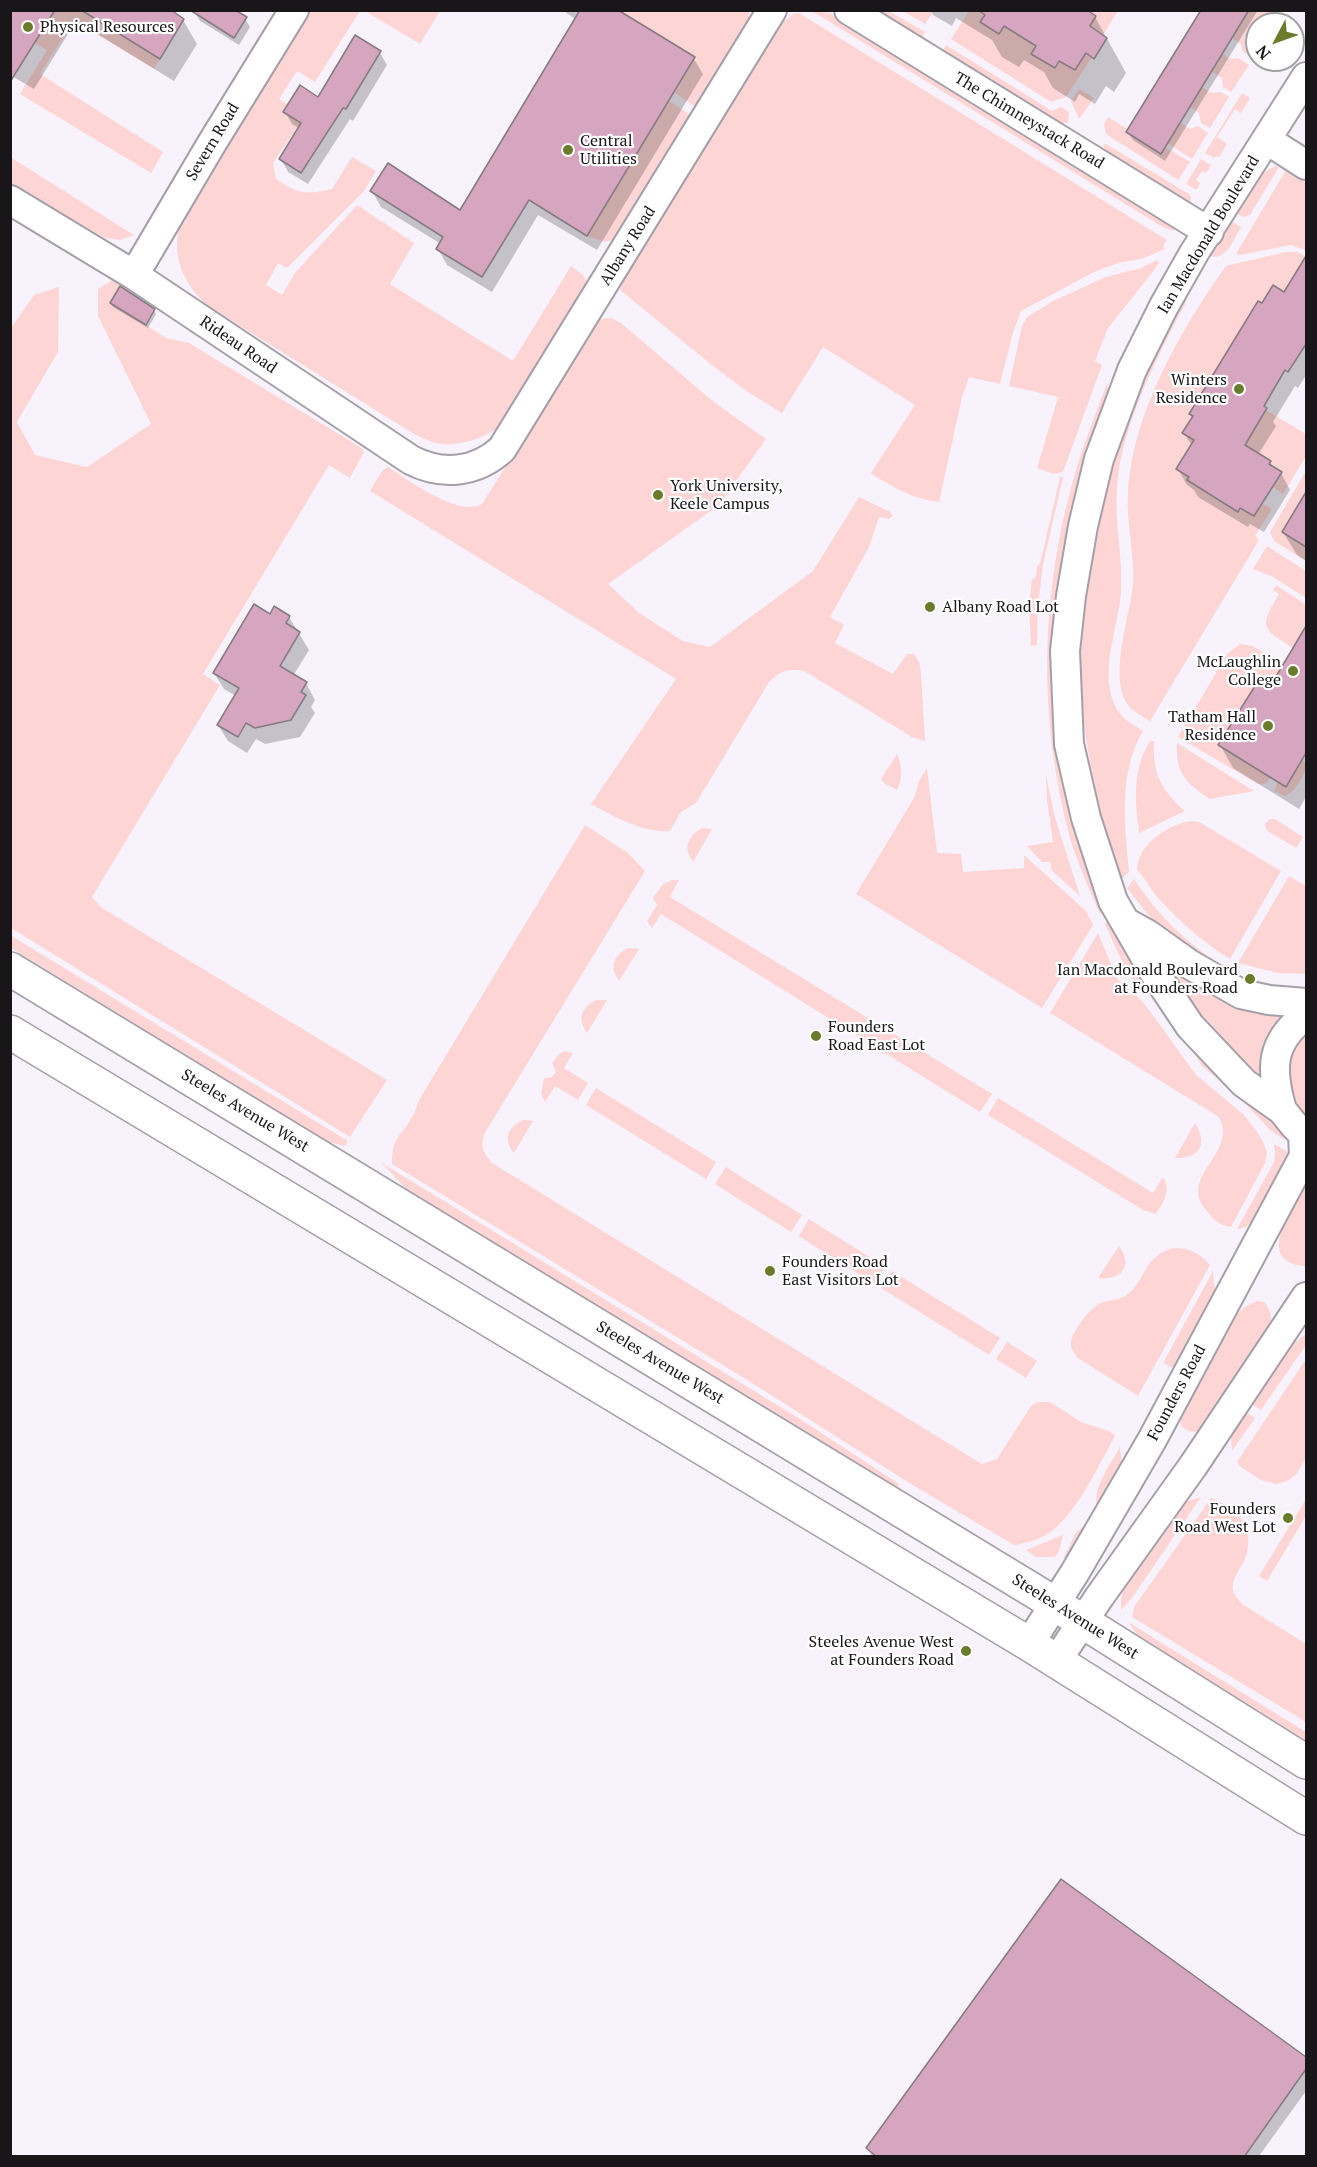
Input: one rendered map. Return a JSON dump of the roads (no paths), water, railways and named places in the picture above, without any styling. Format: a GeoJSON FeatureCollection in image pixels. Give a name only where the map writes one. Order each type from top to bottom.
{"type":"FeatureCollection","features":[{"type":"Feature","properties":{"kind":"main road","name":"Steeles Avenue West"},"geometry":{"type":"LineString","coordinates":[[10,969],[1054,1603],[1306,1762]]}},
{"type":"Feature","properties":{"kind":"main road"},"geometry":{"type":"LineString","coordinates":[[10,1032],[1057,1660],[1306,1818]]}},
{"type":"Feature","properties":{"kind":"main road"},"geometry":{"type":"LineString","coordinates":[[1166,1729],[1194,1692]]}},
{"type":"Feature","properties":{"kind":"street","name":"Severn Road"},"geometry":{"type":"LineString","coordinates":[[134,275],[294,10]]}},
{"type":"Feature","properties":{"kind":"street","name":"Albany Road"},"geometry":{"type":"LineString","coordinates":[[470,468],[490,459],[502,449],[772,10]]}},
{"type":"Feature","properties":{"kind":"street","name":"The Chimneystack Road"},"geometry":{"type":"LineString","coordinates":[[849,10],[1209,232]]}},
{"type":"Feature","properties":{"kind":"street","name":"Ian Macdonald Boulevard"},"geometry":{"type":"LineString","coordinates":[[1305,1135],[1282,1110],[1244,1083],[1190,1026],[1154,972],[1113,901],[1086,818],[1069,744],[1065,651],[1071,596],[1083,526],[1099,459],[1130,376],[1164,306],[1194,253],[1306,77]]}},
{"type":"Feature","properties":{"kind":"street"},"geometry":{"type":"LineString","coordinates":[[1267,140],[1306,165]]}},
{"type":"Feature","properties":{"kind":"street","name":"Rideau Road"},"geometry":{"type":"LineString","coordinates":[[10,200],[134,275],[411,460],[437,469],[470,468]]}},
{"type":"Feature","properties":{"kind":"street"},"geometry":{"type":"LineString","coordinates":[[1125,922],[1147,934],[1189,964],[1242,994],[1269,1000],[1306,1003]]}},
{"type":"Feature","properties":{"kind":"street","name":"Ian Macdonald Boulevard"},"geometry":{"type":"LineString","coordinates":[[1282,1110],[1275,1087],[1275,1055],[1288,1031],[1306,1015]]}},
{"type":"Feature","properties":{"kind":"street","name":"Founders Road"},"geometry":{"type":"LineString","coordinates":[[1029,1644],[1074,1574],[1152,1440],[1304,1156],[1305,1135]]}},
{"type":"Feature","properties":{"kind":"street"},"geometry":{"type":"LineString","coordinates":[[1057,1660],[1193,1466],[1306,1297]]}},
{"type":"Feature","properties":{"kind":"place","name":"Physical Resources"},"geometry":{"type":"Point","coordinates":[28,27]}},
{"type":"Feature","properties":{"kind":"place","name":"Central Utilities"},"geometry":{"type":"Point","coordinates":[568,150]}},
{"type":"Feature","properties":{"kind":"place","name":"Winters Residence"},"geometry":{"type":"Point","coordinates":[1239,389]}},
{"type":"Feature","properties":{"kind":"place","name":"York University, Keele Campus"},"geometry":{"type":"Point","coordinates":[658,495]}},
{"type":"Feature","properties":{"kind":"place","name":"Albany Road Lot"},"geometry":{"type":"Point","coordinates":[930,607]}},
{"type":"Feature","properties":{"kind":"place","name":"McLaughlin College"},"geometry":{"type":"Point","coordinates":[1293,671]}},
{"type":"Feature","properties":{"kind":"place","name":"Tatham Hall Residence"},"geometry":{"type":"Point","coordinates":[1268,726]}},
{"type":"Feature","properties":{"kind":"place","name":"Ian Macdonald Boulevard at Founders Road"},"geometry":{"type":"Point","coordinates":[1250,979]}},
{"type":"Feature","properties":{"kind":"place","name":"Founders Road East Lot"},"geometry":{"type":"Point","coordinates":[816,1036]}},
{"type":"Feature","properties":{"kind":"place","name":"Founders Road East Visitors Lot"},"geometry":{"type":"Point","coordinates":[770,1271]}},
{"type":"Feature","properties":{"kind":"place","name":"Founders Road West Lot"},"geometry":{"type":"Point","coordinates":[1288,1518]}},
{"type":"Feature","properties":{"kind":"place","name":"Steeles Avenue West at Founders Road"},"geometry":{"type":"Point","coordinates":[966,1651]}}]}
